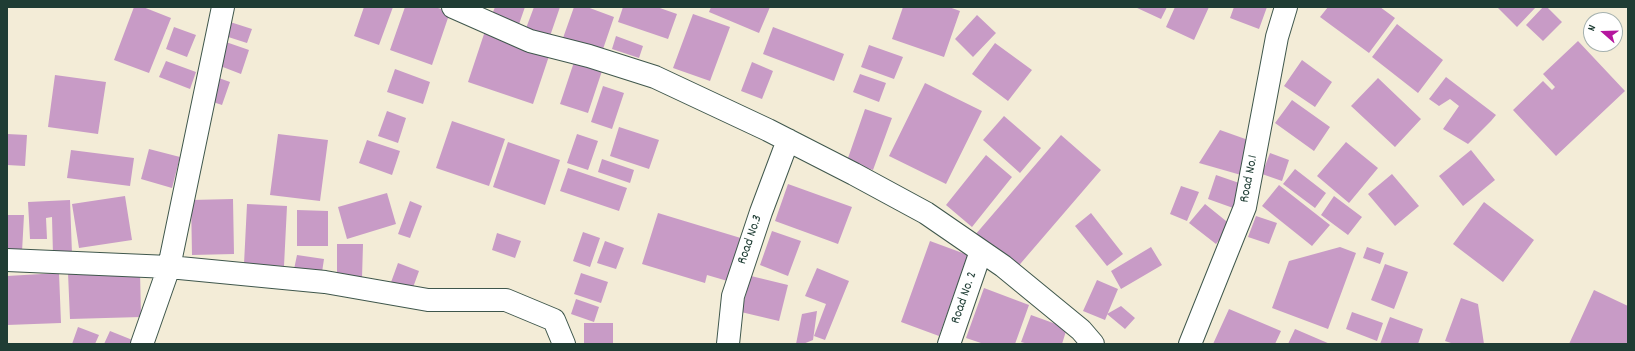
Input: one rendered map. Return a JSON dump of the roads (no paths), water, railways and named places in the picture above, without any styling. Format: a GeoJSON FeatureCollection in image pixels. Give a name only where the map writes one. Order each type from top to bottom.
{"type":"FeatureCollection","features":[{"type":"Feature","properties":{"kind":"street"},"geometry":{"type":"LineString","coordinates":[[142,344],[169,267],[223,7]]}},
{"type":"Feature","properties":{"kind":"street"},"geometry":{"type":"LineString","coordinates":[[453,7],[530,41],[589,56],[655,77],[788,140],[926,213],[1003,266],[1081,330],[1093,344]]}},
{"type":"Feature","properties":{"kind":"street","name":"Road No.1"},"geometry":{"type":"LineString","coordinates":[[1190,344],[1244,207],[1277,37],[1286,7]]}},
{"type":"Feature","properties":{"kind":"street","name":"Road No.3"},"geometry":{"type":"LineString","coordinates":[[728,344],[733,296],[761,212],[788,140]]}},
{"type":"Feature","properties":{"kind":"street","name":"Road No. 2"},"geometry":{"type":"LineString","coordinates":[[949,344],[981,251]]}},
{"type":"Feature","properties":{"kind":"street"},"geometry":{"type":"LineString","coordinates":[[7,260],[169,267],[325,282],[428,300],[506,300],[554,320],[564,344]]}}]}
